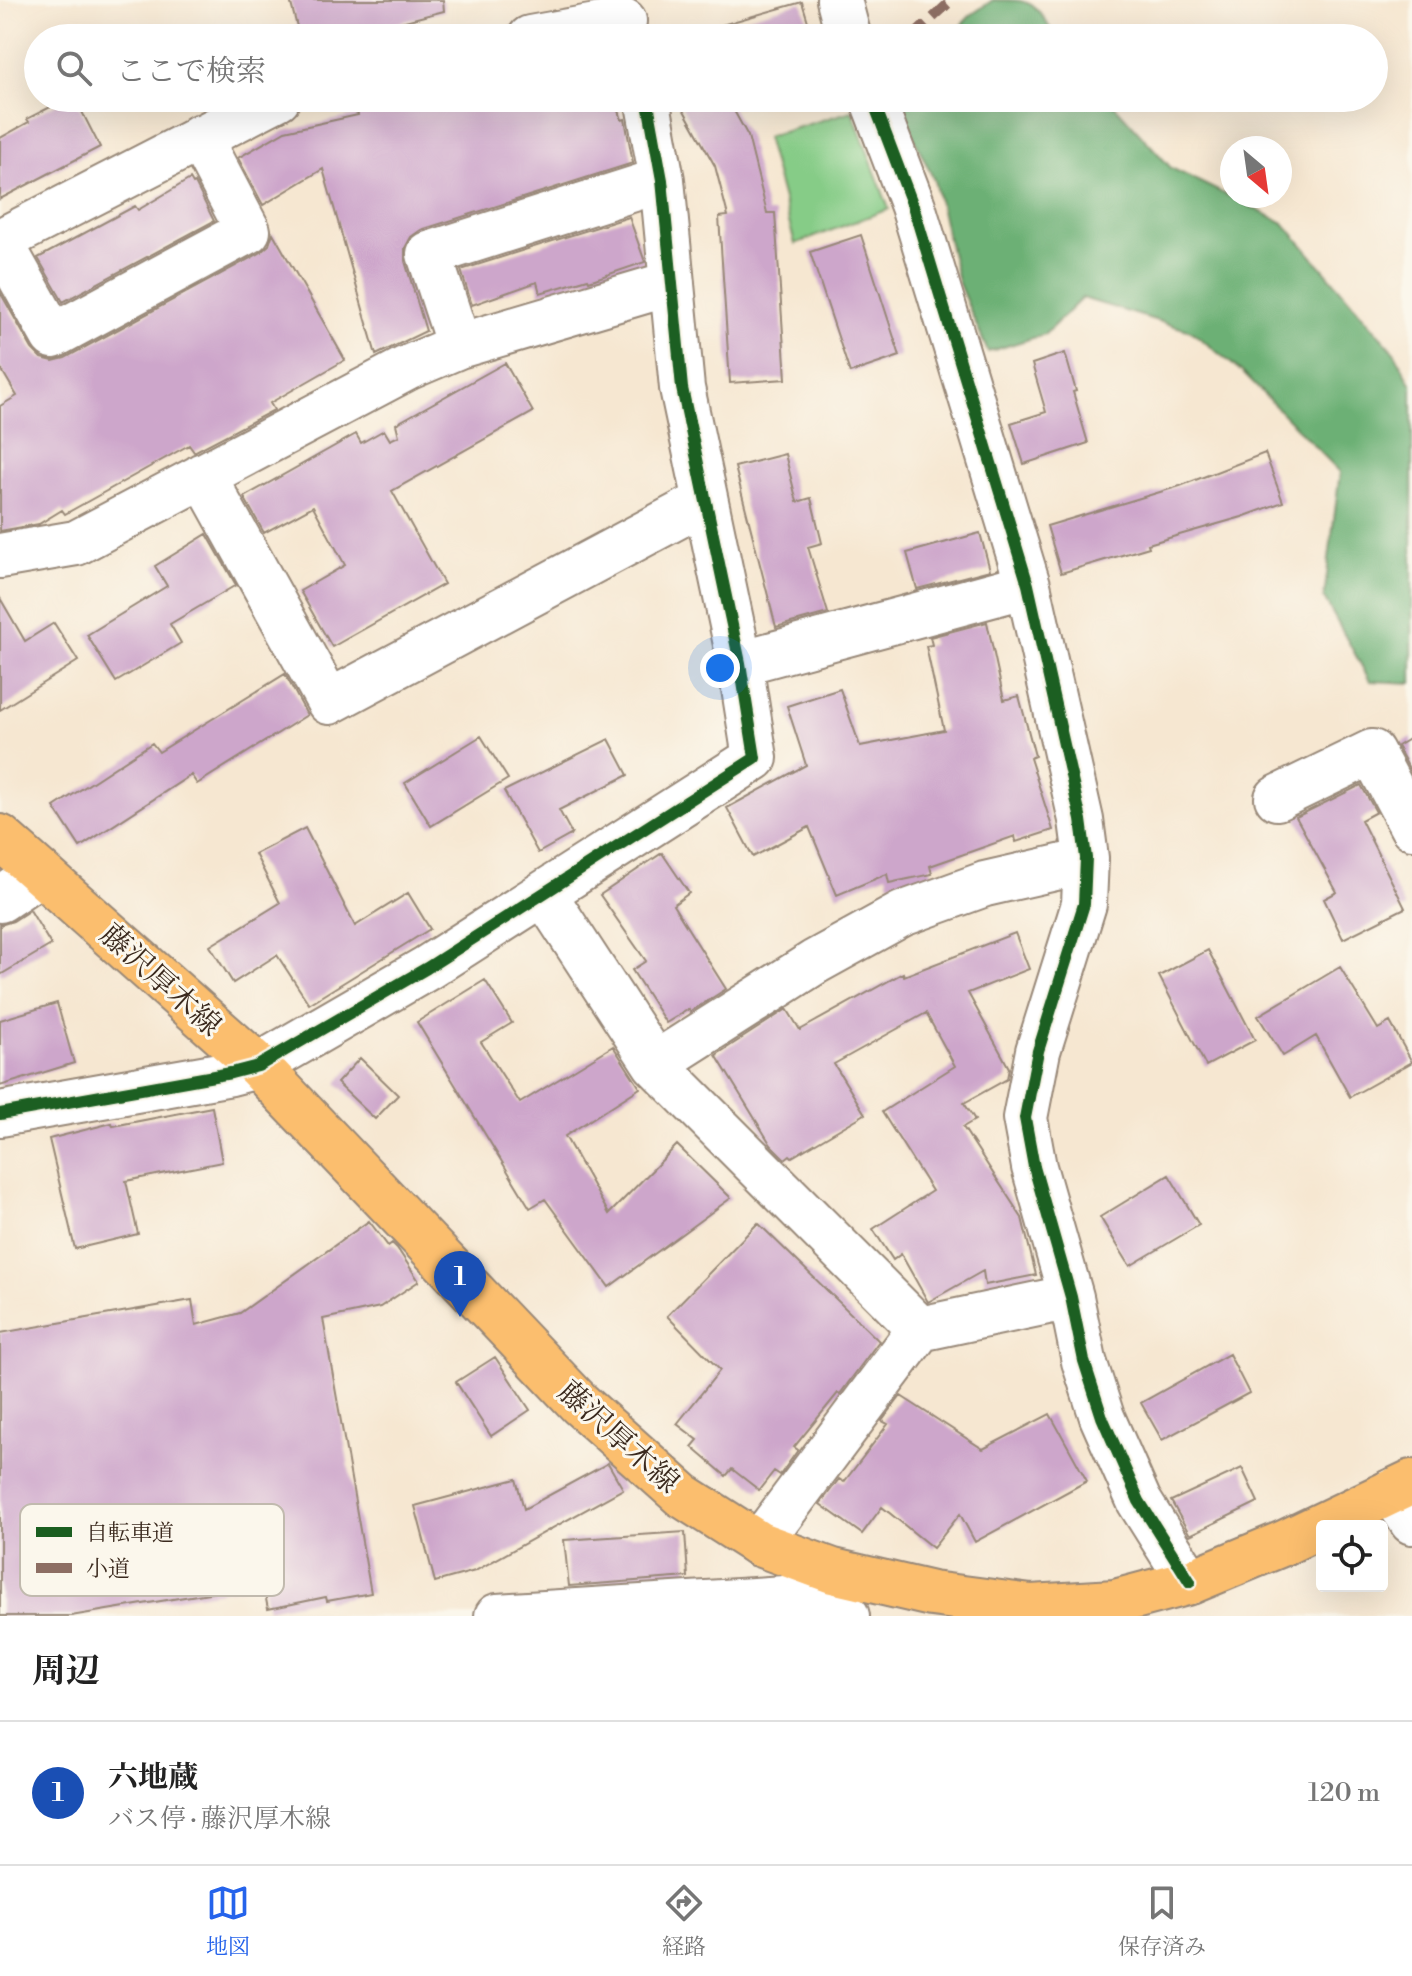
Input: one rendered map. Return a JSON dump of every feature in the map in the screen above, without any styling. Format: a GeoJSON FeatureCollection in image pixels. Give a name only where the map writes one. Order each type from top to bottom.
{"type":"FeatureCollection","features":[{"type":"Feature","properties":{"kind":"main road","name":"藤沢厚木線"},"geometry":{"type":"LineString","coordinates":[[0,837],[258,1066],[580,1404],[682,1495],[759,1544],[833,1571],[932,1594],[1031,1607],[1115,1602],[1190,1582],[1405,1498]]}},
{"type":"Feature","properties":{"kind":"street"},"geometry":{"type":"LineString","coordinates":[[839,0],[845,24]]}},
{"type":"Feature","properties":{"kind":"street"},"geometry":{"type":"LineString","coordinates":[[602,24],[623,20]]}},
{"type":"Feature","properties":{"kind":"street"},"geometry":{"type":"LineString","coordinates":[[199,137],[248,231],[53,336],[0,241],[199,137],[250,112]]}},
{"type":"Feature","properties":{"kind":"street"},"geometry":{"type":"LineString","coordinates":[[0,1114],[258,1066],[427,968],[755,758],[740,663],[682,388],[662,180],[650,112]]}},
{"type":"Feature","properties":{"kind":"street"},"geometry":{"type":"LineString","coordinates":[[877,112],[913,206],[1028,585],[1067,755],[1086,861],[1084,904],[1038,1051],[1025,1118],[1034,1167],[1071,1297],[1084,1361],[1102,1417],[1139,1501],[1190,1582]]}},
{"type":"Feature","properties":{"kind":"street"},"geometry":{"type":"LineString","coordinates":[[459,346],[429,254],[662,180]]}},
{"type":"Feature","properties":{"kind":"street"},"geometry":{"type":"LineString","coordinates":[[1,553],[76,543],[407,368],[459,346],[672,283]]}},
{"type":"Feature","properties":{"kind":"street"},"geometry":{"type":"LineString","coordinates":[[203,475],[329,702],[704,502]]}},
{"type":"Feature","properties":{"kind":"street"},"geometry":{"type":"LineString","coordinates":[[740,663],[1028,585]]}},
{"type":"Feature","properties":{"kind":"street"},"geometry":{"type":"LineString","coordinates":[[1277,798],[1372,752],[1412,827]]}},
{"type":"Feature","properties":{"kind":"street"},"geometry":{"type":"LineString","coordinates":[[655,1064],[815,962],[902,914],[985,884],[1086,861]]}},
{"type":"Feature","properties":{"kind":"street"},"geometry":{"type":"LineString","coordinates":[[0,900],[40,873]]}},
{"type":"Feature","properties":{"kind":"street"},"geometry":{"type":"LineString","coordinates":[[544,894],[655,1064],[920,1329]]}},
{"type":"Feature","properties":{"kind":"street"},"geometry":{"type":"LineString","coordinates":[[759,1544],[920,1329],[1071,1297]]}},
{"type":"Feature","properties":{"kind":"street"},"geometry":{"type":"LineString","coordinates":[[833,1571],[849,1616]]}},
{"type":"Feature","properties":{"kind":"street"},"geometry":{"type":"LineString","coordinates":[[497,1616],[784,1598],[849,1616]]}},
{"type":"Feature","properties":{"kind":"green space"},"geometry":{"type":"Polygon","coordinates":[[[993,0],[1018,1],[1038,10],[1047,24],[962,24],[993,0]]]}},
{"type":"Feature","properties":{"kind":"green space"},"geometry":{"type":"Polygon","coordinates":[[[852,112],[889,209],[795,244],[766,137],[852,112]]]}},
{"type":"Feature","properties":{"kind":"green space"},"geometry":{"type":"Polygon","coordinates":[[[902,112],[1121,112],[1171,168],[1220,192],[1220,208],[1253,208],[1284,223],[1395,353],[1412,385],[1412,683],[1370,681],[1324,598],[1340,472],[1242,372],[1191,331],[1082,298],[1045,334],[988,352],[958,282],[934,180],[902,112]]]}},
{"type":"Feature","properties":{"kind":"building"},"geometry":{"type":"Polygon","coordinates":[[[290,0],[443,0],[444,11],[393,24],[296,24],[290,0]]]}},
{"type":"Feature","properties":{"kind":"building"},"geometry":{"type":"Polygon","coordinates":[[[802,2],[809,24],[725,24],[802,2]]]}},
{"type":"Feature","properties":{"kind":"building"},"geometry":{"type":"Polygon","coordinates":[[[41,112],[82,112],[100,147],[0,199],[0,138],[29,122],[27,119],[41,112]]]}},
{"type":"Feature","properties":{"kind":"building"},"geometry":{"type":"Polygon","coordinates":[[[357,112],[619,112],[622,120],[625,119],[633,163],[421,230],[411,237],[405,248],[405,261],[426,331],[376,355],[323,169],[263,205],[238,158],[285,131],[358,115],[357,112]]]}},
{"type":"Feature","properties":{"kind":"building"},"geometry":{"type":"Polygon","coordinates":[[[685,112],[735,112],[748,136],[767,213],[775,213],[786,379],[730,383],[719,217],[728,216],[715,166],[685,112]]]}},
{"type":"Feature","properties":{"kind":"building"},"geometry":{"type":"Polygon","coordinates":[[[190,179],[214,221],[63,302],[38,258],[135,206],[138,210],[190,179]]]}},
{"type":"Feature","properties":{"kind":"building"},"geometry":{"type":"Polygon","coordinates":[[[629,217],[645,262],[540,293],[537,282],[472,305],[461,270],[629,217]]]}},
{"type":"Feature","properties":{"kind":"building"},"geometry":{"type":"Polygon","coordinates":[[[273,233],[345,360],[270,403],[274,410],[194,452],[189,445],[65,514],[62,510],[39,524],[0,531],[0,406],[17,396],[0,367],[0,292],[32,349],[41,358],[53,361],[65,358],[260,253],[269,245],[273,233]]]}},
{"type":"Feature","properties":{"kind":"building"},"geometry":{"type":"Polygon","coordinates":[[[861,235],[900,356],[850,373],[810,252],[861,235]]]}},
{"type":"Feature","properties":{"kind":"building"},"geometry":{"type":"Polygon","coordinates":[[[1065,353],[1088,443],[1024,464],[1011,423],[1046,412],[1032,364],[1065,353]]]}},
{"type":"Feature","properties":{"kind":"building"},"geometry":{"type":"Polygon","coordinates":[[[505,363],[533,412],[392,491],[444,584],[332,647],[300,591],[345,565],[313,506],[264,533],[244,497],[356,434],[361,443],[384,430],[390,440],[399,436],[396,424],[505,363]]]}},
{"type":"Feature","properties":{"kind":"building"},"geometry":{"type":"Polygon","coordinates":[[[1265,453],[1283,502],[1061,573],[1047,526],[1180,486],[1265,453]]]}},
{"type":"Feature","properties":{"kind":"building"},"geometry":{"type":"Polygon","coordinates":[[[785,454],[797,502],[811,498],[822,543],[808,547],[828,613],[776,627],[735,467],[785,454]]]}},
{"type":"Feature","properties":{"kind":"building"},"geometry":{"type":"Polygon","coordinates":[[[980,533],[990,570],[917,589],[907,553],[980,533]]]}},
{"type":"Feature","properties":{"kind":"building"},"geometry":{"type":"Polygon","coordinates":[[[207,534],[236,585],[170,624],[181,643],[116,682],[87,635],[167,586],[155,566],[207,534]]]}},
{"type":"Feature","properties":{"kind":"building"},"geometry":{"type":"Polygon","coordinates":[[[0,598],[25,641],[54,623],[78,661],[0,710],[0,598]]]}},
{"type":"Feature","properties":{"kind":"building"},"geometry":{"type":"Polygon","coordinates":[[[987,622],[1004,700],[1019,696],[1035,756],[1030,758],[1053,830],[1016,842],[1015,836],[930,866],[932,874],[889,883],[887,874],[837,895],[809,827],[753,857],[727,808],[806,765],[787,706],[840,689],[860,746],[944,730],[926,646],[932,645],[930,637],[987,622]]]}},
{"type":"Feature","properties":{"kind":"building"},"geometry":{"type":"Polygon","coordinates":[[[285,674],[307,715],[197,784],[191,775],[80,847],[54,807],[152,743],[159,752],[285,674]]]}},
{"type":"Feature","properties":{"kind":"building"},"geometry":{"type":"Polygon","coordinates":[[[481,736],[508,779],[431,826],[405,783],[481,736]]]}},
{"type":"Feature","properties":{"kind":"building"},"geometry":{"type":"Polygon","coordinates":[[[1412,737],[1412,774],[1397,746],[1412,737]]]}},
{"type":"Feature","properties":{"kind":"building"},"geometry":{"type":"Polygon","coordinates":[[[609,739],[628,775],[559,810],[572,834],[538,853],[504,791],[609,739]]]}},
{"type":"Feature","properties":{"kind":"building"},"geometry":{"type":"Polygon","coordinates":[[[1361,785],[1376,812],[1361,820],[1405,908],[1343,939],[1324,899],[1337,892],[1296,817],[1361,785]]]}},
{"type":"Feature","properties":{"kind":"building"},"geometry":{"type":"Polygon","coordinates":[[[305,828],[355,926],[408,893],[430,929],[309,1004],[277,955],[233,983],[210,946],[280,903],[255,854],[305,828]]]}},
{"type":"Feature","properties":{"kind":"building"},"geometry":{"type":"Polygon","coordinates":[[[662,853],[689,893],[673,905],[726,989],[666,1023],[632,970],[646,961],[600,895],[662,853]]]}},
{"type":"Feature","properties":{"kind":"building"},"geometry":{"type":"Polygon","coordinates":[[[30,910],[51,945],[0,975],[0,925],[30,910]]]}},
{"type":"Feature","properties":{"kind":"building"},"geometry":{"type":"Polygon","coordinates":[[[1015,933],[1029,969],[968,993],[1009,1068],[1007,1079],[964,1103],[975,1120],[963,1127],[1022,1218],[1036,1275],[985,1285],[983,1271],[928,1302],[901,1254],[893,1260],[873,1229],[932,1191],[882,1112],[955,1066],[926,1013],[834,1064],[865,1114],[785,1159],[771,1145],[716,1055],[787,1009],[800,1030],[903,973],[904,976],[1015,933]]]}},
{"type":"Feature","properties":{"kind":"building"},"geometry":{"type":"Polygon","coordinates":[[[1208,950],[1255,1040],[1206,1066],[1159,976],[1208,950]]]}},
{"type":"Feature","properties":{"kind":"building"},"geometry":{"type":"Polygon","coordinates":[[[1340,967],[1378,1029],[1390,1022],[1412,1062],[1350,1097],[1316,1036],[1283,1056],[1258,1016],[1340,967]]]}},
{"type":"Feature","properties":{"kind":"building"},"geometry":{"type":"Polygon","coordinates":[[[485,980],[512,1023],[481,1042],[520,1103],[613,1046],[640,1088],[565,1136],[609,1214],[677,1145],[731,1198],[609,1287],[545,1199],[530,1208],[417,1022],[485,980]]]}},
{"type":"Feature","properties":{"kind":"building"},"geometry":{"type":"Polygon","coordinates":[[[57,1003],[74,1063],[0,1086],[0,1020],[57,1003]]]}},
{"type":"Feature","properties":{"kind":"building"},"geometry":{"type":"Polygon","coordinates":[[[360,1058],[398,1095],[375,1119],[337,1083],[360,1058]]]}},
{"type":"Feature","properties":{"kind":"building"},"geometry":{"type":"Polygon","coordinates":[[[212,1107],[222,1162],[126,1181],[138,1234],[75,1249],[49,1139],[112,1123],[113,1126],[212,1107]]]}},
{"type":"Feature","properties":{"kind":"building"},"geometry":{"type":"Polygon","coordinates":[[[1169,1175],[1199,1225],[1130,1266],[1100,1217],[1169,1175]]]}},
{"type":"Feature","properties":{"kind":"building"},"geometry":{"type":"Polygon","coordinates":[[[369,1221],[388,1246],[392,1243],[397,1248],[419,1281],[380,1307],[323,1319],[371,1593],[327,1601],[326,1597],[268,1609],[265,1596],[284,1596],[284,1504],[20,1504],[20,1596],[191,1596],[71,1616],[0,1616],[0,1333],[192,1300],[196,1325],[240,1313],[369,1221]]]}},
{"type":"Feature","properties":{"kind":"building"},"geometry":{"type":"Polygon","coordinates":[[[758,1223],[879,1341],[840,1394],[794,1447],[798,1450],[780,1475],[774,1471],[759,1490],[732,1469],[726,1476],[692,1447],[698,1440],[677,1424],[720,1370],[667,1316],[758,1223]]]}},
{"type":"Feature","properties":{"kind":"building"},"geometry":{"type":"Polygon","coordinates":[[[1229,1354],[1249,1393],[1162,1440],[1141,1403],[1229,1354]]]}},
{"type":"Feature","properties":{"kind":"building"},"geometry":{"type":"Polygon","coordinates":[[[495,1357],[530,1410],[491,1436],[456,1382],[495,1357]]]}},
{"type":"Feature","properties":{"kind":"building"},"geometry":{"type":"Polygon","coordinates":[[[901,1396],[983,1449],[1050,1414],[1087,1481],[975,1542],[960,1514],[933,1548],[882,1507],[862,1534],[820,1504],[839,1479],[844,1482],[888,1424],[882,1421],[901,1396]]]}},
{"type":"Feature","properties":{"kind":"building"},"geometry":{"type":"Polygon","coordinates":[[[608,1463],[623,1489],[475,1571],[435,1582],[415,1506],[516,1479],[524,1509],[608,1463]]]}},
{"type":"Feature","properties":{"kind":"building"},"geometry":{"type":"Polygon","coordinates":[[[1242,1468],[1258,1502],[1190,1535],[1171,1501],[1242,1468]]]}},
{"type":"Feature","properties":{"kind":"building"},"geometry":{"type":"Polygon","coordinates":[[[685,1532],[688,1577],[569,1586],[564,1540],[685,1532]]]}},
{"type":"Feature","properties":{"kind":"marked path"},"geometry":{"type":"LineString","coordinates":[[926,24],[952,0]]}},
{"type":"Feature","properties":{"kind":"cycle path"},"geometry":{"type":"LineString","coordinates":[[0,1114],[258,1066],[427,968],[755,758],[740,663],[682,388],[662,180],[650,112]]}},
{"type":"Feature","properties":{"kind":"cycle path"},"geometry":{"type":"LineString","coordinates":[[877,112],[913,206],[1028,585],[1081,820],[1086,858],[1084,904],[1038,1051],[1025,1118],[1034,1167],[1071,1297],[1084,1361],[1102,1417],[1139,1501],[1190,1582]]}},
{"type":"Feature","properties":{"kind":"place","name":"六地蔵"},"geometry":{"type":"Point","coordinates":[460,1317]}}]}
